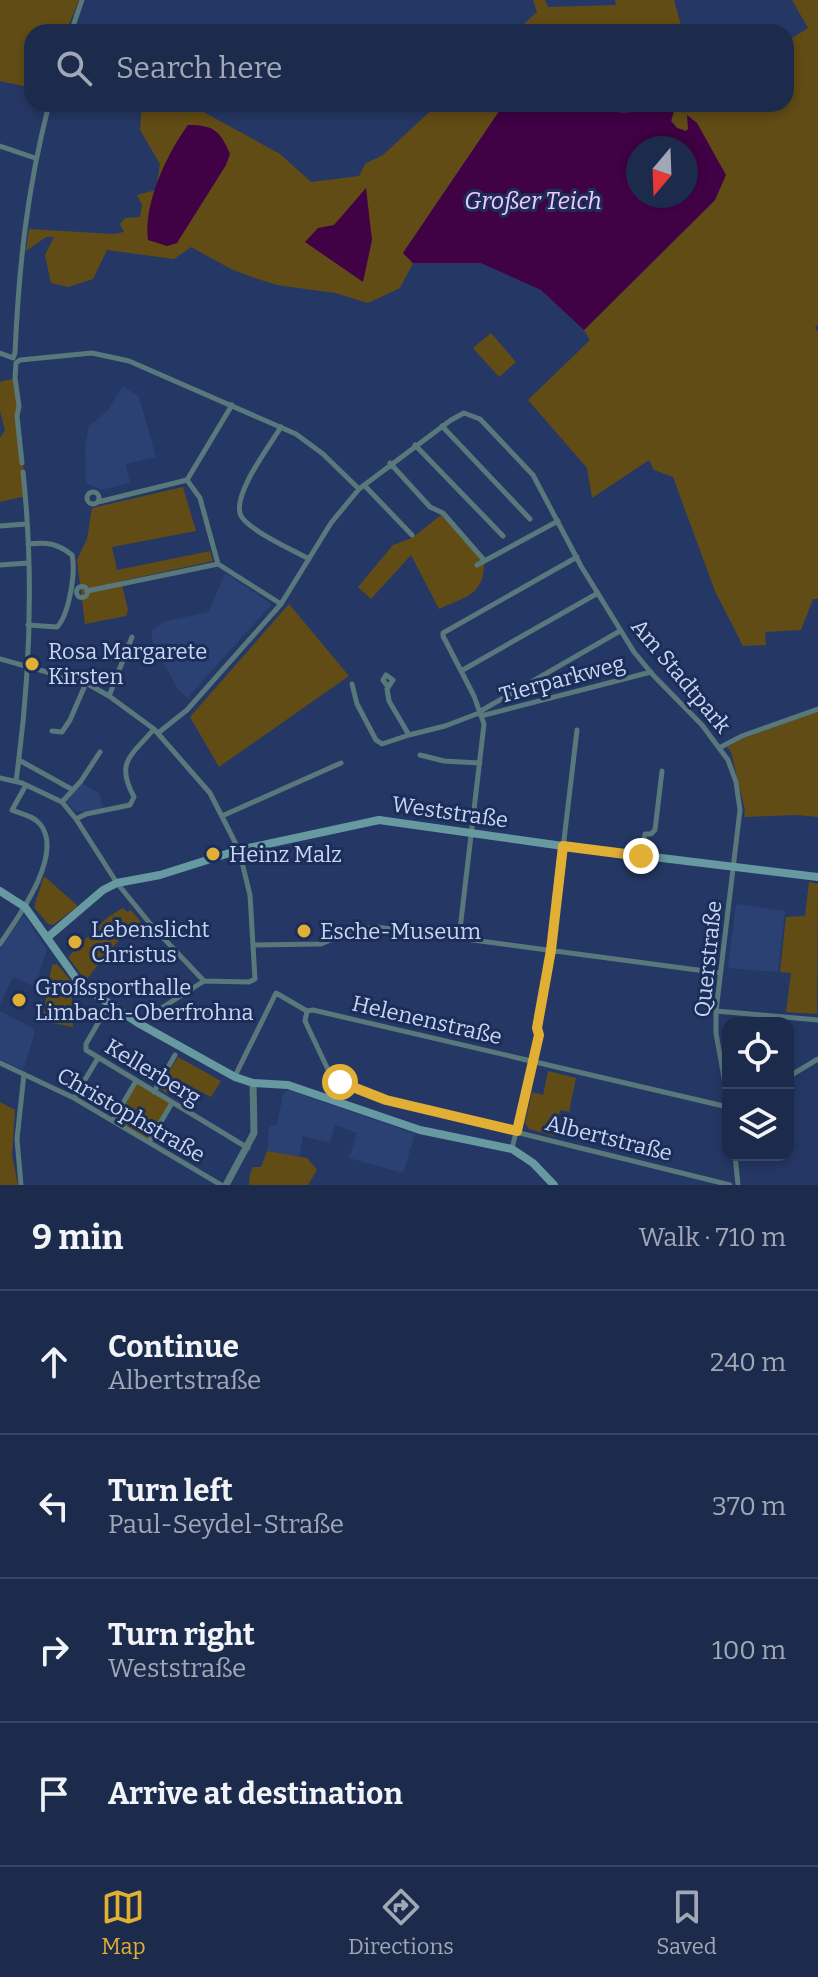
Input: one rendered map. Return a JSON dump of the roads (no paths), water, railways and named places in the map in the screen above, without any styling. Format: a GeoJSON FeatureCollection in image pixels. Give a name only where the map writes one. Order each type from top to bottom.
{"type":"FeatureCollection","features":[{"type":"Feature","properties":{"kind":"main road","name":"Weststraße"},"geometry":{"type":"LineString","coordinates":[[117,883],[160,875],[239,850],[379,820],[818,877]]}},
{"type":"Feature","properties":{"kind":"main road"},"geometry":{"type":"LineString","coordinates":[[48,937],[103,890],[117,883]]}},
{"type":"Feature","properties":{"kind":"main road"},"geometry":{"type":"LineString","coordinates":[[0,891],[25,907],[80,984],[138,1023],[235,1077],[253,1083],[288,1085],[420,1130],[512,1149],[533,1163],[554,1185]]}},
{"type":"Feature","properties":{"kind":"street"},"geometry":{"type":"LineString","coordinates":[[74,24],[82,0]]}},
{"type":"Feature","properties":{"kind":"street"},"geometry":{"type":"LineString","coordinates":[[22,463],[15,361],[23,230],[35,158],[47,112]]}},
{"type":"Feature","properties":{"kind":"street"},"geometry":{"type":"LineString","coordinates":[[0,146],[35,158]]}},
{"type":"Feature","properties":{"kind":"street"},"geometry":{"type":"LineString","coordinates":[[0,353],[15,361],[92,353],[129,361],[232,405],[296,434],[361,487],[412,535]]}},
{"type":"Feature","properties":{"kind":"street"},"geometry":{"type":"LineString","coordinates":[[98,502],[187,480],[232,405]]}},
{"type":"Feature","properties":{"kind":"street","name":"Am Stadtpark"},"geometry":{"type":"LineString","coordinates":[[442,426],[459,415],[474,415],[509,447],[533,475],[620,630],[651,672],[702,725],[728,760],[736,782],[740,810],[734,868]]}},
{"type":"Feature","properties":{"kind":"street"},"geometry":{"type":"LineString","coordinates":[[76,819],[130,805],[134,797],[124,774],[125,766],[156,731],[187,710],[281,604],[331,523],[361,487],[442,426],[530,519]]}},
{"type":"Feature","properties":{"kind":"street"},"geometry":{"type":"LineString","coordinates":[[281,427],[240,495],[240,510],[251,526],[309,559]]}},
{"type":"Feature","properties":{"kind":"street"},"geometry":{"type":"LineString","coordinates":[[415,445],[503,536]]}},
{"type":"Feature","properties":{"kind":"street"},"geometry":{"type":"LineString","coordinates":[[390,463],[430,507],[443,513],[484,560]]}},
{"type":"Feature","properties":{"kind":"street"},"geometry":{"type":"LineString","coordinates":[[16,781],[28,625],[28,544],[23,472]]}},
{"type":"Feature","properties":{"kind":"street"},"geometry":{"type":"LineString","coordinates":[[187,480],[200,498],[218,564],[281,604]]}},
{"type":"Feature","properties":{"kind":"street"},"geometry":{"type":"LineString","coordinates":[[477,565],[558,521]]}},
{"type":"Feature","properties":{"kind":"street"},"geometry":{"type":"LineString","coordinates":[[0,526],[26,524]]}},
{"type":"Feature","properties":{"kind":"street"},"geometry":{"type":"LineString","coordinates":[[28,544],[53,543],[61,546],[72,555],[74,565],[63,620],[57,627],[28,625]]}},
{"type":"Feature","properties":{"kind":"street"},"geometry":{"type":"LineString","coordinates":[[459,938],[484,724],[443,636],[446,630],[577,557]]}},
{"type":"Feature","properties":{"kind":"street"},"geometry":{"type":"LineString","coordinates":[[0,565],[28,563]]}},
{"type":"Feature","properties":{"kind":"street"},"geometry":{"type":"LineString","coordinates":[[87,591],[218,564]]}},
{"type":"Feature","properties":{"kind":"street"},"geometry":{"type":"LineString","coordinates":[[461,671],[598,593]]}},
{"type":"Feature","properties":{"kind":"street"},"geometry":{"type":"LineString","coordinates":[[352,684],[357,704],[376,740],[382,744],[480,714],[620,630]]}},
{"type":"Feature","properties":{"kind":"street"},"geometry":{"type":"LineString","coordinates":[[109,696],[132,637]]}},
{"type":"Feature","properties":{"kind":"street"},"geometry":{"type":"LineString","coordinates":[[0,659],[86,683],[156,731],[210,793],[239,850],[250,895],[255,979],[249,982],[204,981],[138,1023]]}},
{"type":"Feature","properties":{"kind":"street","name":"Tierparkweg"},"geometry":{"type":"LineString","coordinates":[[480,714],[651,672]]}},
{"type":"Feature","properties":{"kind":"street"},"geometry":{"type":"LineString","coordinates":[[52,731],[62,732],[86,683]]}},
{"type":"Feature","properties":{"kind":"street"},"geometry":{"type":"LineString","coordinates":[[388,687],[389,701],[405,723],[409,735]]}},
{"type":"Feature","properties":{"kind":"street"},"geometry":{"type":"LineString","coordinates":[[719,748],[742,736],[818,709]]}},
{"type":"Feature","properties":{"kind":"street"},"geometry":{"type":"LineString","coordinates":[[512,1149],[534,1062],[551,950],[577,730]]}},
{"type":"Feature","properties":{"kind":"street"},"geometry":{"type":"LineString","coordinates":[[62,802],[100,752]]}},
{"type":"Feature","properties":{"kind":"street"},"geometry":{"type":"LineString","coordinates":[[420,755],[444,761],[480,763]]}},
{"type":"Feature","properties":{"kind":"street"},"geometry":{"type":"LineString","coordinates":[[19,760],[73,790]]}},
{"type":"Feature","properties":{"kind":"street"},"geometry":{"type":"LineString","coordinates":[[222,816],[341,763]]}},
{"type":"Feature","properties":{"kind":"street"},"geometry":{"type":"LineString","coordinates":[[641,856],[645,834],[655,830],[662,771]]}},
{"type":"Feature","properties":{"kind":"street"},"geometry":{"type":"LineString","coordinates":[[0,778],[16,781],[62,802],[117,883],[204,981]]}},
{"type":"Feature","properties":{"kind":"street"},"geometry":{"type":"LineString","coordinates":[[0,944],[25,907],[46,860],[45,831],[38,820],[12,810],[26,785]]}},
{"type":"Feature","properties":{"kind":"street","name":"Querstraße"},"geometry":{"type":"LineString","coordinates":[[726,1089],[716,1033],[716,1011],[734,868]]}},
{"type":"Feature","properties":{"kind":"street"},"geometry":{"type":"LineString","coordinates":[[253,945],[321,944],[367,927],[720,973]]}},
{"type":"Feature","properties":{"kind":"street"},"geometry":{"type":"LineString","coordinates":[[235,1077],[276,993],[307,1011]]}},
{"type":"Feature","properties":{"kind":"street","name":"Kellerberg"},"geometry":{"type":"LineString","coordinates":[[109,1004],[85,1045],[86,1050],[248,1148]]}},
{"type":"Feature","properties":{"kind":"street","name":"Helenenstraße"},"geometry":{"type":"LineString","coordinates":[[307,1011],[722,1106]]}},
{"type":"Feature","properties":{"kind":"street","name":"Albertstraße"},"geometry":{"type":"LineString","coordinates":[[307,1011],[305,1021],[326,1069],[332,1078],[346,1085],[386,1100],[730,1185]]}},
{"type":"Feature","properties":{"kind":"street"},"geometry":{"type":"LineString","coordinates":[[716,1011],[818,1020]]}},
{"type":"Feature","properties":{"kind":"street"},"geometry":{"type":"LineString","coordinates":[[154,1092],[175,1055]]}},
{"type":"Feature","properties":{"kind":"street"},"geometry":{"type":"LineString","coordinates":[[74,1098],[98,1058]]}},
{"type":"Feature","properties":{"kind":"street"},"geometry":{"type":"LineString","coordinates":[[794,1073],[818,1059]]}},
{"type":"Feature","properties":{"kind":"street","name":"Christophstraße"},"geometry":{"type":"LineString","coordinates":[[0,1063],[74,1098],[223,1185]]}},
{"type":"Feature","properties":{"kind":"street"},"geometry":{"type":"LineString","coordinates":[[21,1185],[17,1139],[24,1074]]}},
{"type":"Feature","properties":{"kind":"street"},"geometry":{"type":"LineString","coordinates":[[113,1120],[136,1081]]}},
{"type":"Feature","properties":{"kind":"street"},"geometry":{"type":"LineString","coordinates":[[223,1185],[248,1148],[254,1133],[253,1083]]}},
{"type":"Feature","properties":{"kind":"street"},"geometry":{"type":"LineString","coordinates":[[384,1107],[386,1100]]}},
{"type":"Feature","properties":{"kind":"street"},"geometry":{"type":"LineString","coordinates":[[149,1142],[172,1103]]}},
{"type":"Feature","properties":{"kind":"street"},"geometry":{"type":"LineString","coordinates":[[736,1161],[738,1185]]}},
{"type":"Feature","properties":{"kind":"water","name":"Großer Teich"},"geometry":{"type":"Polygon","coordinates":[[[499,112],[674,112],[671,121],[677,128],[686,131],[687,115],[697,123],[726,175],[715,200],[584,330],[541,290],[481,263],[413,263],[403,253],[499,112]]]}},
{"type":"Feature","properties":{"kind":"water"},"geometry":{"type":"Polygon","coordinates":[[[188,125],[215,130],[230,154],[177,243],[167,246],[148,240],[149,211],[165,164],[188,125]]]}},
{"type":"Feature","properties":{"kind":"water"},"geometry":{"type":"Polygon","coordinates":[[[366,188],[372,240],[363,282],[305,242],[318,228],[334,225],[366,188]]]}},
{"type":"Feature","properties":{"kind":"place","name":"Rosa Margarete Kirsten"},"geometry":{"type":"Point","coordinates":[32,664]}},
{"type":"Feature","properties":{"kind":"place","name":"Heinz Malz"},"geometry":{"type":"Point","coordinates":[213,854]}},
{"type":"Feature","properties":{"kind":"place","name":"Esche-Museum"},"geometry":{"type":"Point","coordinates":[304,931]}},
{"type":"Feature","properties":{"kind":"place","name":"Lebenslicht Christus"},"geometry":{"type":"Point","coordinates":[75,942]}},
{"type":"Feature","properties":{"kind":"place","name":"Großsporthalle Limbach-Oberfrohna"},"geometry":{"type":"Point","coordinates":[19,1000]}}]}
